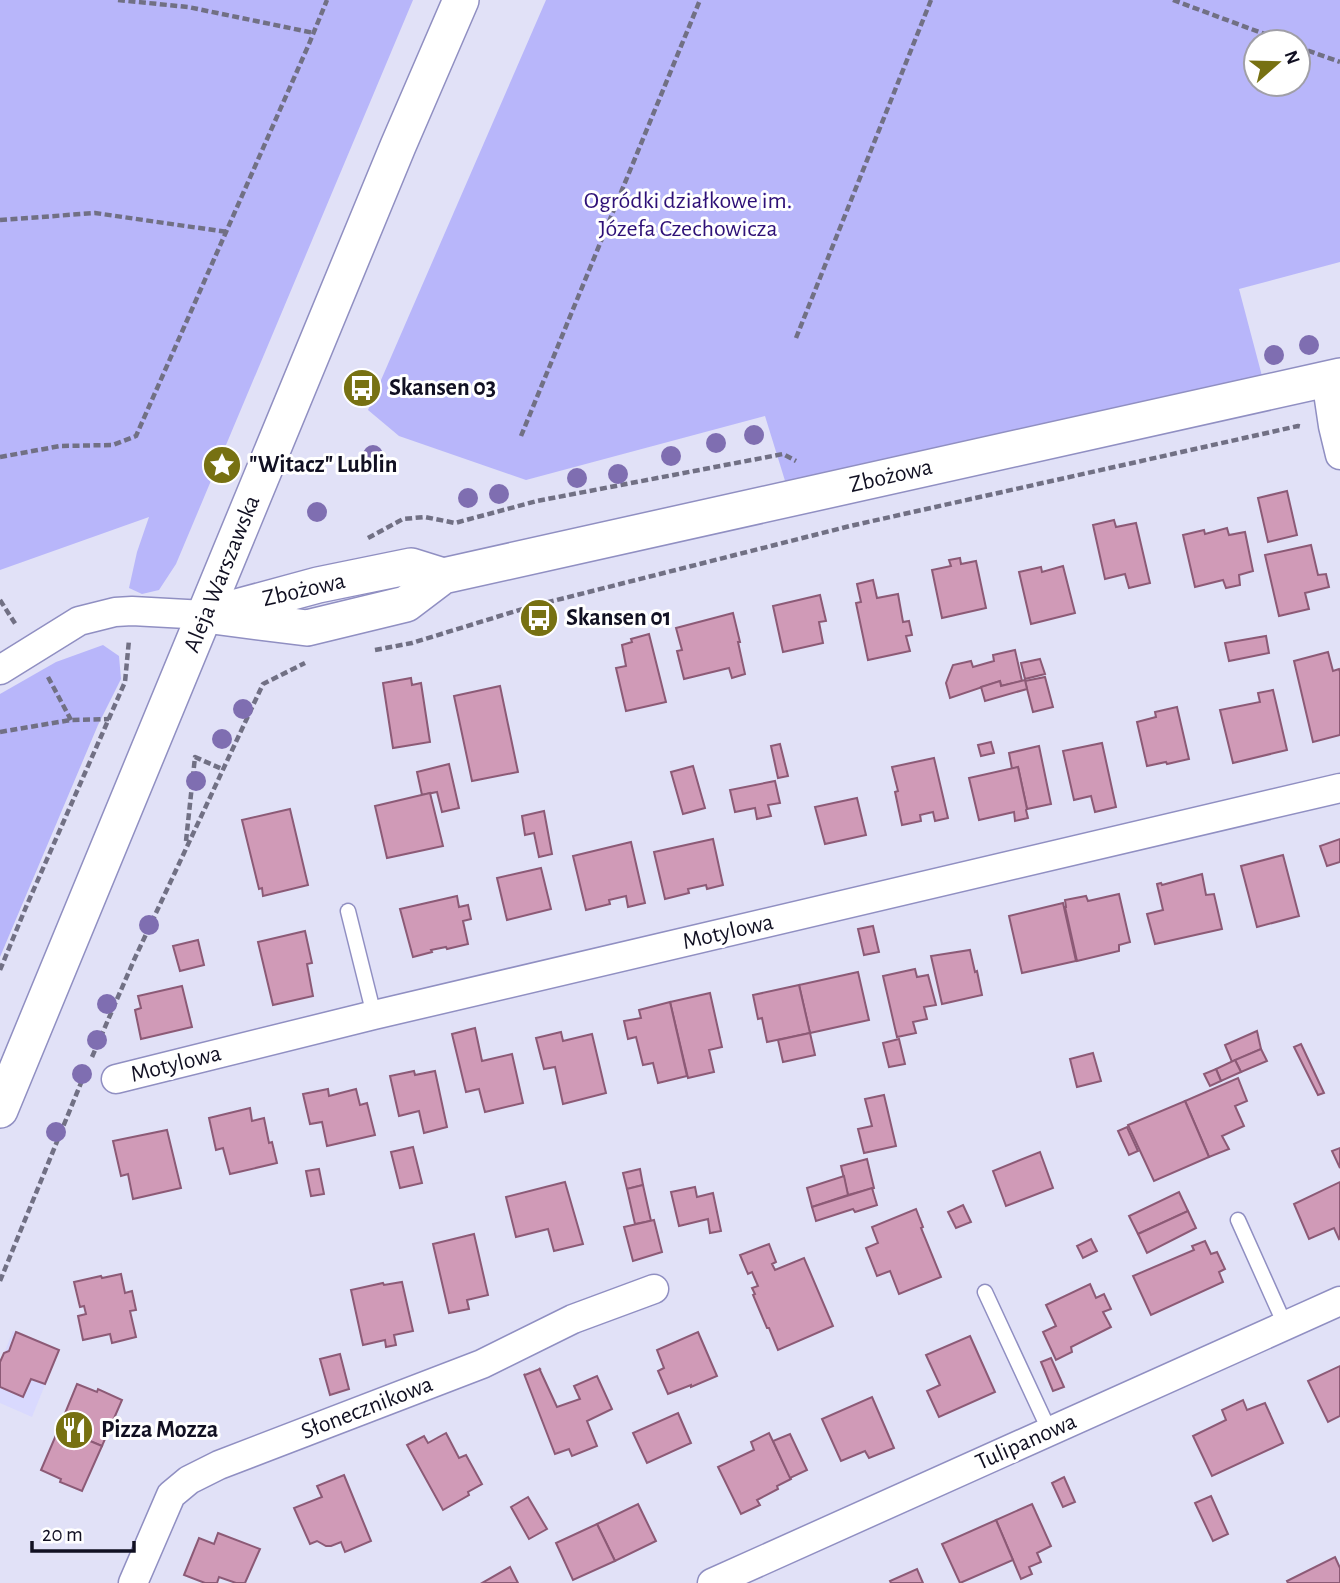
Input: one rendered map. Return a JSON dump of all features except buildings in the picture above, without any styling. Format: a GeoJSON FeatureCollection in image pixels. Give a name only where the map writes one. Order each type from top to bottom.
{"type":"FeatureCollection","features":[{"type":"Feature","properties":{"kind":"street","name":"Aleja Warszawska"},"geometry":{"type":"LineString","coordinates":[[0,1110],[398,146],[461,0]]}},
{"type":"Feature","properties":{"kind":"street","name":"Zbożowa"},"geometry":{"type":"LineString","coordinates":[[205,615],[307,628],[406,604],[443,576],[1333,377]]}},
{"type":"Feature","properties":{"kind":"street"},"geometry":{"type":"LineString","coordinates":[[1333,377],[1333,426],[1340,455]]}},
{"type":"Feature","properties":{"kind":"street","name":"Zbożowa"},"geometry":{"type":"LineString","coordinates":[[205,615],[318,585],[411,566],[443,576]]}},
{"type":"Feature","properties":{"kind":"street"},"geometry":{"type":"LineString","coordinates":[[0,670],[79,621],[123,611],[205,615]]}},
{"type":"Feature","properties":{"kind":"street","name":"Motylowa"},"geometry":{"type":"LineString","coordinates":[[116,1079],[374,1015],[1340,788]]}},
{"type":"Feature","properties":{"kind":"street","name":"Słonecznikowa"},"geometry":{"type":"LineString","coordinates":[[133,1583],[172,1495],[189,1479],[231,1460],[482,1364],[573,1319],[654,1289]]}},
{"type":"Feature","properties":{"kind":"street","name":"Tulipanowa"},"geometry":{"type":"LineString","coordinates":[[712,1583],[1340,1301]]}},
{"type":"Feature","properties":{"kind":"lane"},"geometry":{"type":"LineString","coordinates":[[348,911],[374,1015]]}},
{"type":"Feature","properties":{"kind":"lane"},"geometry":{"type":"LineString","coordinates":[[1238,1220],[1286,1327]]}},
{"type":"Feature","properties":{"kind":"lane"},"geometry":{"type":"LineString","coordinates":[[985,1292],[1050,1432]]}},
{"type":"Feature","properties":{"kind":"path"},"geometry":{"type":"LineString","coordinates":[[118,0],[188,6],[314,33]]}},
{"type":"Feature","properties":{"kind":"path"},"geometry":{"type":"LineString","coordinates":[[0,457],[60,446],[113,445],[136,436],[327,0]]}},
{"type":"Feature","properties":{"kind":"path"},"geometry":{"type":"LineString","coordinates":[[521,436],[700,0]]}},
{"type":"Feature","properties":{"kind":"path"},"geometry":{"type":"LineString","coordinates":[[796,338],[931,0]]}},
{"type":"Feature","properties":{"kind":"path"},"geometry":{"type":"LineString","coordinates":[[1172,0],[1248,28]]}},
{"type":"Feature","properties":{"kind":"path"},"geometry":{"type":"LineString","coordinates":[[1312,52],[1340,62]]}},
{"type":"Feature","properties":{"kind":"path"},"geometry":{"type":"LineString","coordinates":[[0,220],[95,212],[227,232]]}},
{"type":"Feature","properties":{"kind":"path"},"geometry":{"type":"LineString","coordinates":[[371,651],[412,643],[529,607],[850,526],[1298,426],[1310,430],[1333,426]]}},
{"type":"Feature","properties":{"kind":"path"},"geometry":{"type":"LineString","coordinates":[[339,582],[352,547],[403,519],[425,517],[455,523],[537,501],[783,454],[842,487]]}},
{"type":"Feature","properties":{"kind":"path"},"geometry":{"type":"LineString","coordinates":[[0,970],[125,682],[129,639]]}},
{"type":"Feature","properties":{"kind":"path"},"geometry":{"type":"LineString","coordinates":[[0,1281],[123,984],[263,684],[303,664],[317,661]]}},
{"type":"Feature","properties":{"kind":"path"},"geometry":{"type":"LineString","coordinates":[[0,732],[71,720],[109,719]]}},
{"type":"Feature","properties":{"kind":"path"},"geometry":{"type":"LineString","coordinates":[[186,847],[195,757],[222,769]]}},
{"type":"Feature","properties":{"kind":"shaded area"},"geometry":{"type":"Polygon","coordinates":[[[13,1331],[59,1350],[32,1417],[0,1403],[0,1363],[13,1331]]]}},
{"type":"Feature","properties":{"kind":"green space"},"geometry":{"type":"Polygon","coordinates":[[[0,0],[413,0],[176,564],[159,590],[142,594],[129,588],[149,517],[0,570],[0,0]]]}},
{"type":"Feature","properties":{"kind":"green space","name":"Ogródki działkowe im. Józefa Czechowicza"},"geometry":{"type":"Polygon","coordinates":[[[546,0],[1340,0],[1340,262],[1239,289],[1262,376],[786,484],[765,416],[526,480],[399,436],[368,410],[546,0]]]}},
{"type":"Feature","properties":{"kind":"green space"},"geometry":{"type":"Polygon","coordinates":[[[103,645],[119,656],[121,679],[98,725],[0,957],[0,694],[56,662],[103,645]]]}},
{"type":"Feature","properties":{"kind":"place","name":"Skansen 03"},"geometry":{"type":"Point","coordinates":[362,388]}},
{"type":"Feature","properties":{"kind":"place","name":"\"Witacz\" Lublin"},"geometry":{"type":"Point","coordinates":[222,465]}},
{"type":"Feature","properties":{"kind":"place","name":"Skansen 01"},"geometry":{"type":"Point","coordinates":[539,618]}},
{"type":"Feature","properties":{"kind":"place","name":"Pizza Mozza"},"geometry":{"type":"Point","coordinates":[74,1430]}}]}
